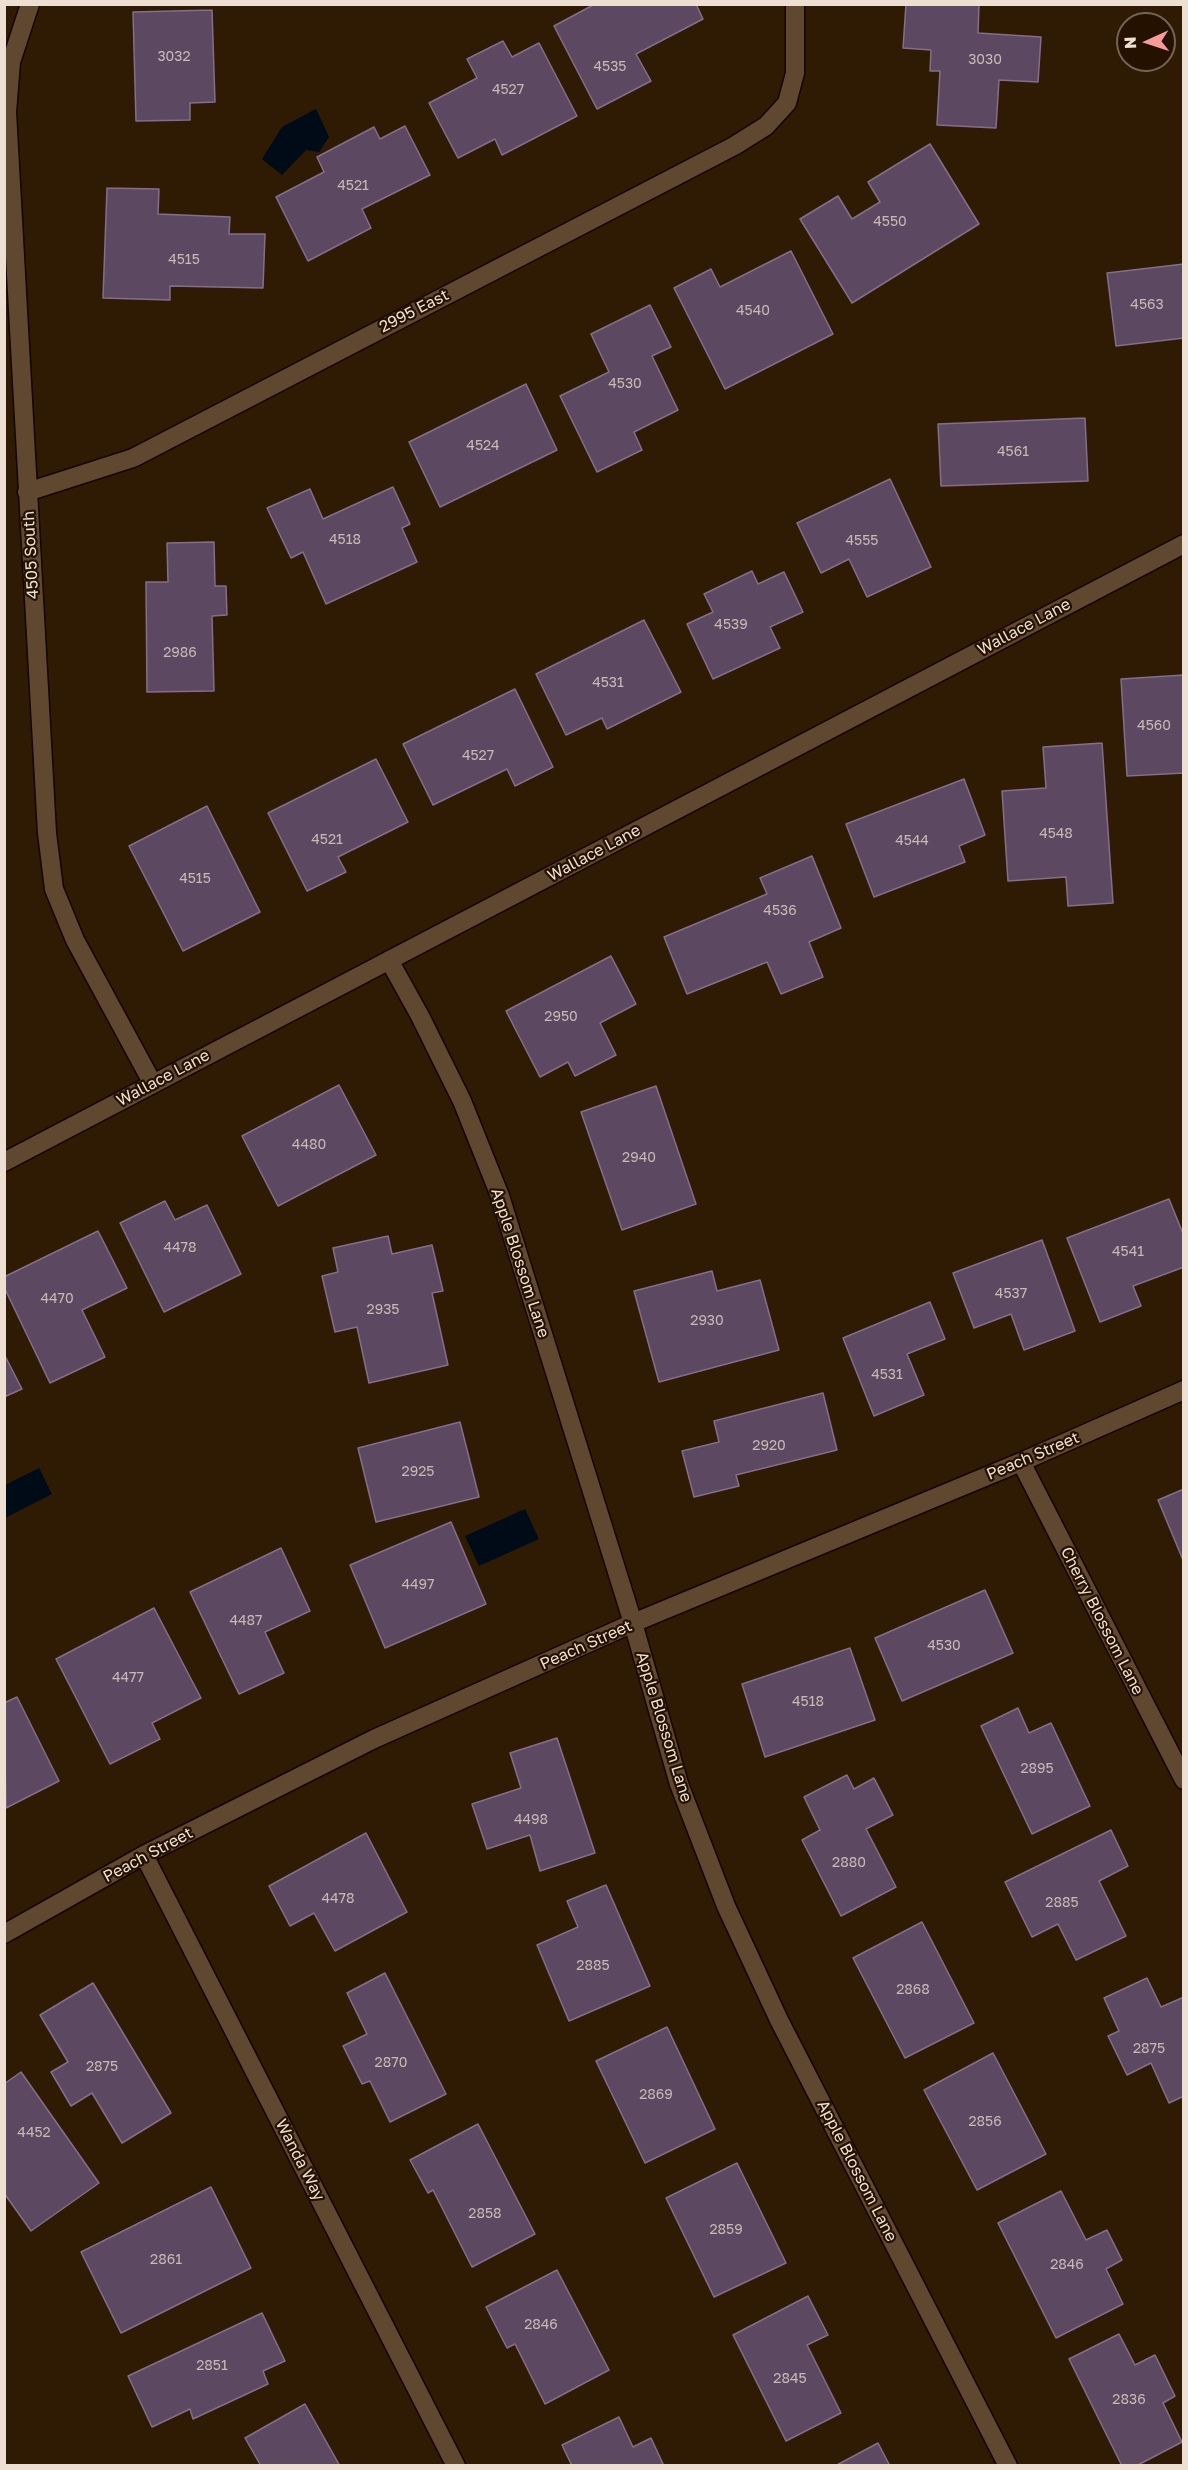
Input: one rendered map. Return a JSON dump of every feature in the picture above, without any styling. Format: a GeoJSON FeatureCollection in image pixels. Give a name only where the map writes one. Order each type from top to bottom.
{"type":"FeatureCollection","features":[{"type":"Feature","properties":{"kind":"street","name":"4505 South"},"geometry":{"type":"LineString","coordinates":[[30,4],[11,62],[7,112],[47,833],[54,889],[75,940],[153,1084]]}},
{"type":"Feature","properties":{"kind":"street","name":"2995 East"},"geometry":{"type":"LineString","coordinates":[[27,492],[133,458],[734,146],[766,126],[787,104],[795,73],[795,4]]}},
{"type":"Feature","properties":{"kind":"street","name":"Wallace Lane"},"geometry":{"type":"LineString","coordinates":[[4,1162],[1184,544]]}},
{"type":"Feature","properties":{"kind":"street","name":"Apple Blossom Lane"},"geometry":{"type":"LineString","coordinates":[[389,960],[462,1101],[500,1196],[633,1623],[679,1784],[726,1905],[779,2020],[1008,2466]]}},
{"type":"Feature","properties":{"kind":"street","name":"Peach Street"},"geometry":{"type":"LineString","coordinates":[[4,1934],[144,1855],[374,1739],[633,1623],[1021,1462],[1184,1390]]}},
{"type":"Feature","properties":{"kind":"street","name":"Cherry Blossom Lane"},"geometry":{"type":"LineString","coordinates":[[1021,1462],[1184,1780]]}},
{"type":"Feature","properties":{"kind":"street","name":"Wanda Way"},"geometry":{"type":"LineString","coordinates":[[144,1855],[456,2466]]}},
{"type":"Feature","properties":{"kind":"water"},"geometry":{"type":"Polygon","coordinates":[[[316,109],[329,137],[319,152],[306,150],[282,175],[262,159],[282,127],[316,109]]]}},
{"type":"Feature","properties":{"kind":"water"},"geometry":{"type":"Polygon","coordinates":[[[39,1468],[52,1494],[5,1518],[5,1485],[39,1468]]]}},
{"type":"Feature","properties":{"kind":"water"},"geometry":{"type":"Polygon","coordinates":[[[525,1509],[539,1539],[479,1566],[465,1536],[525,1509]]]}},
{"type":"Feature","properties":{"kind":"building"},"geometry":{"type":"Polygon","coordinates":[[[595,4],[696,4],[703,19],[636,54],[651,81],[597,109],[554,26],[595,4]]]}},
{"type":"Feature","properties":{"kind":"building"},"geometry":{"type":"Polygon","coordinates":[[[906,4],[979,4],[978,33],[1041,37],[1038,82],[999,80],[996,128],[937,125],[940,71],[930,71],[931,50],[903,48],[906,4]]]}},
{"type":"Feature","properties":{"kind":"building"},"geometry":{"type":"Polygon","coordinates":[[[212,10],[215,102],[190,103],[190,120],[136,121],[133,12],[212,10]]]}},
{"type":"Feature","properties":{"kind":"building"},"geometry":{"type":"Polygon","coordinates":[[[503,41],[512,57],[539,43],[577,116],[502,155],[495,139],[458,158],[429,103],[477,78],[467,59],[503,41]]]}},
{"type":"Feature","properties":{"kind":"building"},"geometry":{"type":"Polygon","coordinates":[[[405,126],[430,175],[362,209],[371,228],[308,261],[276,197],[324,172],[317,157],[374,127],[380,139],[405,126]]]}},
{"type":"Feature","properties":{"kind":"building"},"geometry":{"type":"Polygon","coordinates":[[[930,144],[979,224],[852,303],[800,219],[838,196],[852,219],[880,202],[868,182],[930,144]]]}},
{"type":"Feature","properties":{"kind":"building"},"geometry":{"type":"Polygon","coordinates":[[[107,188],[159,189],[158,214],[230,217],[229,234],[265,234],[263,288],[170,286],[170,300],[103,298],[107,188]]]}},
{"type":"Feature","properties":{"kind":"building"},"geometry":{"type":"Polygon","coordinates":[[[791,251],[833,334],[725,389],[674,288],[711,269],[720,287],[791,251]]]}},
{"type":"Feature","properties":{"kind":"building"},"geometry":{"type":"Polygon","coordinates":[[[1184,264],[1184,338],[1116,346],[1107,273],[1184,264]]]}},
{"type":"Feature","properties":{"kind":"building"},"geometry":{"type":"Polygon","coordinates":[[[650,305],[671,347],[652,356],[678,410],[634,432],[642,450],[597,472],[560,396],[609,372],[591,334],[650,305]]]}},
{"type":"Feature","properties":{"kind":"building"},"geometry":{"type":"Polygon","coordinates":[[[526,384],[557,450],[440,507],[409,442],[526,384]]]}},
{"type":"Feature","properties":{"kind":"building"},"geometry":{"type":"Polygon","coordinates":[[[1085,418],[1088,481],[941,486],[938,424],[1085,418]]]}},
{"type":"Feature","properties":{"kind":"building"},"geometry":{"type":"Polygon","coordinates":[[[890,479],[931,567],[867,597],[849,559],[821,573],[797,523],[890,479]]]}},
{"type":"Feature","properties":{"kind":"building"},"geometry":{"type":"Polygon","coordinates":[[[393,487],[410,524],[402,528],[417,562],[326,604],[303,552],[291,558],[267,508],[310,489],[323,519],[393,487]]]}},
{"type":"Feature","properties":{"kind":"building"},"geometry":{"type":"Polygon","coordinates":[[[214,542],[215,586],[226,586],[227,615],[212,616],[214,691],[147,692],[146,582],[168,582],[167,543],[214,542]]]}},
{"type":"Feature","properties":{"kind":"building"},"geometry":{"type":"Polygon","coordinates":[[[752,571],[758,584],[784,572],[803,612],[770,627],[780,648],[713,679],[687,624],[713,612],[704,594],[752,571]]]}},
{"type":"Feature","properties":{"kind":"building"},"geometry":{"type":"Polygon","coordinates":[[[644,620],[681,692],[607,729],[602,718],[566,735],[536,674],[644,620]]]}},
{"type":"Feature","properties":{"kind":"building"},"geometry":{"type":"Polygon","coordinates":[[[1184,675],[1184,773],[1127,776],[1121,679],[1184,675]]]}},
{"type":"Feature","properties":{"kind":"building"},"geometry":{"type":"Polygon","coordinates":[[[515,689],[553,767],[515,786],[507,769],[433,805],[403,744],[515,689]]]}},
{"type":"Feature","properties":{"kind":"building"},"geometry":{"type":"Polygon","coordinates":[[[1102,743],[1113,903],[1068,906],[1066,877],[1008,881],[1002,791],[1046,788],[1043,747],[1102,743]]]}},
{"type":"Feature","properties":{"kind":"building"},"geometry":{"type":"Polygon","coordinates":[[[376,759],[408,822],[338,857],[346,872],[307,891],[268,813],[376,759]]]}},
{"type":"Feature","properties":{"kind":"building"},"geometry":{"type":"Polygon","coordinates":[[[964,779],[985,835],[959,846],[965,862],[874,897],[846,824],[964,779]]]}},
{"type":"Feature","properties":{"kind":"building"},"geometry":{"type":"Polygon","coordinates":[[[207,806],[260,912],[183,951],[129,846],[207,806]]]}},
{"type":"Feature","properties":{"kind":"building"},"geometry":{"type":"Polygon","coordinates":[[[812,856],[841,928],[809,942],[823,977],[781,994],[767,962],[687,994],[664,937],[767,894],[760,878],[812,856]]]}},
{"type":"Feature","properties":{"kind":"building"},"geometry":{"type":"Polygon","coordinates":[[[611,956],[636,1004],[600,1023],[616,1055],[575,1076],[568,1062],[540,1077],[506,1011],[611,956]]]}},
{"type":"Feature","properties":{"kind":"building"},"geometry":{"type":"Polygon","coordinates":[[[339,1085],[376,1155],[278,1206],[242,1136],[339,1085]]]}},
{"type":"Feature","properties":{"kind":"building"},"geometry":{"type":"Polygon","coordinates":[[[656,1086],[696,1204],[622,1230],[581,1112],[656,1086]]]}},
{"type":"Feature","properties":{"kind":"building"},"geometry":{"type":"Polygon","coordinates":[[[1169,1199],[1184,1236],[1184,1267],[1133,1286],[1141,1306],[1100,1322],[1067,1238],[1169,1199]]]}},
{"type":"Feature","properties":{"kind":"building"},"geometry":{"type":"Polygon","coordinates":[[[165,1201],[175,1220],[207,1205],[241,1274],[164,1312],[120,1223],[165,1201]]]}},
{"type":"Feature","properties":{"kind":"building"},"geometry":{"type":"Polygon","coordinates":[[[98,1231],[127,1288],[82,1310],[105,1357],[50,1383],[4,1287],[4,1277],[98,1231]]]}},
{"type":"Feature","properties":{"kind":"building"},"geometry":{"type":"Polygon","coordinates":[[[388,1236],[392,1254],[432,1245],[443,1291],[432,1293],[448,1365],[369,1383],[357,1327],[335,1332],[322,1276],[338,1272],[333,1248],[388,1236]]]}},
{"type":"Feature","properties":{"kind":"building"},"geometry":{"type":"Polygon","coordinates":[[[1042,1240],[1075,1331],[1024,1350],[1011,1314],[974,1328],[953,1273],[1042,1240]]]}},
{"type":"Feature","properties":{"kind":"building"},"geometry":{"type":"Polygon","coordinates":[[[712,1271],[717,1291],[760,1280],[779,1350],[659,1382],[634,1291],[712,1271]]]}},
{"type":"Feature","properties":{"kind":"building"},"geometry":{"type":"Polygon","coordinates":[[[930,1302],[945,1339],[907,1354],[924,1395],[874,1416],[843,1338],[930,1302]]]}},
{"type":"Feature","properties":{"kind":"building"},"geometry":{"type":"Polygon","coordinates":[[[4,1354],[22,1389],[4,1397],[4,1354]]]}},
{"type":"Feature","properties":{"kind":"building"},"geometry":{"type":"Polygon","coordinates":[[[823,1393],[837,1450],[736,1475],[739,1486],[694,1497],[682,1451],[719,1442],[714,1421],[823,1393]]]}},
{"type":"Feature","properties":{"kind":"building"},"geometry":{"type":"Polygon","coordinates":[[[460,1422],[479,1497],[376,1522],[358,1448],[460,1422]]]}},
{"type":"Feature","properties":{"kind":"building"},"geometry":{"type":"Polygon","coordinates":[[[1184,1489],[1184,1560],[1183,1560],[1158,1500],[1184,1489]]]}},
{"type":"Feature","properties":{"kind":"building"},"geometry":{"type":"Polygon","coordinates":[[[451,1522],[486,1604],[385,1648],[350,1565],[451,1522]]]}},
{"type":"Feature","properties":{"kind":"building"},"geometry":{"type":"Polygon","coordinates":[[[281,1548],[310,1611],[265,1632],[284,1673],[239,1694],[190,1592],[281,1548]]]}},
{"type":"Feature","properties":{"kind":"building"},"geometry":{"type":"Polygon","coordinates":[[[985,1590],[1013,1653],[902,1701],[875,1638],[985,1590]]]}},
{"type":"Feature","properties":{"kind":"building"},"geometry":{"type":"Polygon","coordinates":[[[154,1608],[201,1698],[152,1723],[160,1739],[110,1764],[56,1659],[154,1608]]]}},
{"type":"Feature","properties":{"kind":"building"},"geometry":{"type":"Polygon","coordinates":[[[850,1648],[875,1720],[765,1757],[742,1684],[850,1648]]]}},
{"type":"Feature","properties":{"kind":"building"},"geometry":{"type":"Polygon","coordinates":[[[17,1697],[59,1781],[6,1808],[4,1703],[17,1697]]]}},
{"type":"Feature","properties":{"kind":"building"},"geometry":{"type":"Polygon","coordinates":[[[1018,1708],[1029,1733],[1051,1723],[1090,1806],[1032,1834],[981,1726],[1018,1708]]]}},
{"type":"Feature","properties":{"kind":"building"},"geometry":{"type":"Polygon","coordinates":[[[557,1738],[595,1853],[540,1871],[530,1835],[487,1849],[472,1804],[521,1788],[510,1753],[557,1738]]]}},
{"type":"Feature","properties":{"kind":"building"},"geometry":{"type":"Polygon","coordinates":[[[847,1775],[854,1789],[874,1778],[893,1815],[866,1829],[896,1887],[841,1916],[802,1840],[820,1830],[804,1797],[847,1775]]]}},
{"type":"Feature","properties":{"kind":"building"},"geometry":{"type":"Polygon","coordinates":[[[1111,1830],[1128,1866],[1099,1881],[1126,1936],[1076,1960],[1058,1924],[1032,1937],[1005,1882],[1111,1830]]]}},
{"type":"Feature","properties":{"kind":"building"},"geometry":{"type":"Polygon","coordinates":[[[366,1833],[407,1912],[335,1951],[314,1913],[290,1926],[269,1886],[366,1833]]]}},
{"type":"Feature","properties":{"kind":"building"},"geometry":{"type":"Polygon","coordinates":[[[606,1885],[650,1986],[569,2021],[537,1945],[578,1927],[567,1901],[606,1885]]]}},
{"type":"Feature","properties":{"kind":"building"},"geometry":{"type":"Polygon","coordinates":[[[922,1922],[974,2023],[905,2058],[853,1958],[922,1922]]]}},
{"type":"Feature","properties":{"kind":"building"},"geometry":{"type":"Polygon","coordinates":[[[385,1973],[446,2094],[390,2122],[370,2081],[362,2084],[343,2046],[367,2034],[347,1993],[385,1973]]]}},
{"type":"Feature","properties":{"kind":"building"},"geometry":{"type":"Polygon","coordinates":[[[1147,1978],[1161,2007],[1184,1997],[1184,2096],[1169,2103],[1151,2063],[1127,2075],[1108,2036],[1119,2031],[1104,1998],[1147,1978]]]}},
{"type":"Feature","properties":{"kind":"building"},"geometry":{"type":"Polygon","coordinates":[[[93,1983],[171,2113],[122,2143],[92,2093],[71,2106],[51,2072],[68,2062],[40,2015],[93,1983]]]}},
{"type":"Feature","properties":{"kind":"building"},"geometry":{"type":"Polygon","coordinates":[[[667,2027],[715,2129],[645,2163],[596,2061],[667,2027]]]}},
{"type":"Feature","properties":{"kind":"building"},"geometry":{"type":"Polygon","coordinates":[[[993,2053],[1046,2154],[977,2190],[924,2090],[993,2053]]]}},
{"type":"Feature","properties":{"kind":"building"},"geometry":{"type":"Polygon","coordinates":[[[21,2072],[99,2183],[31,2231],[4,2193],[4,2084],[21,2072]]]}},
{"type":"Feature","properties":{"kind":"building"},"geometry":{"type":"Polygon","coordinates":[[[478,2124],[535,2234],[472,2267],[433,2190],[428,2193],[410,2160],[478,2124]]]}},
{"type":"Feature","properties":{"kind":"building"},"geometry":{"type":"Polygon","coordinates":[[[737,2163],[786,2263],[714,2297],[666,2198],[737,2163]]]}},
{"type":"Feature","properties":{"kind":"building"},"geometry":{"type":"Polygon","coordinates":[[[211,2187],[251,2268],[121,2333],[81,2252],[211,2187]]]}},
{"type":"Feature","properties":{"kind":"building"},"geometry":{"type":"Polygon","coordinates":[[[1061,2191],[1086,2240],[1107,2230],[1122,2260],[1106,2269],[1123,2304],[1056,2338],[998,2223],[1061,2191]]]}},
{"type":"Feature","properties":{"kind":"building"},"geometry":{"type":"Polygon","coordinates":[[[557,2270],[609,2370],[545,2404],[515,2344],[507,2348],[486,2307],[557,2270]]]}},
{"type":"Feature","properties":{"kind":"building"},"geometry":{"type":"Polygon","coordinates":[[[808,2296],[828,2335],[807,2345],[841,2413],[786,2441],[733,2335],[808,2296]]]}},
{"type":"Feature","properties":{"kind":"building"},"geometry":{"type":"Polygon","coordinates":[[[262,2313],[285,2361],[263,2371],[268,2384],[193,2419],[190,2409],[152,2427],[128,2376],[262,2313]]]}},
{"type":"Feature","properties":{"kind":"building"},"geometry":{"type":"Polygon","coordinates":[[[1119,2334],[1135,2365],[1155,2355],[1175,2396],[1163,2403],[1182,2442],[1136,2466],[1122,2466],[1069,2359],[1119,2334]]]}},
{"type":"Feature","properties":{"kind":"building"},"geometry":{"type":"Polygon","coordinates":[[[305,2404],[340,2466],[261,2466],[245,2438],[305,2404]]]}},
{"type":"Feature","properties":{"kind":"building"},"geometry":{"type":"Polygon","coordinates":[[[619,2417],[633,2447],[651,2438],[664,2466],[572,2466],[562,2445],[619,2417]]]}},
{"type":"Feature","properties":{"kind":"building"},"geometry":{"type":"Polygon","coordinates":[[[878,2443],[890,2466],[835,2466],[878,2443]]]}}]}
